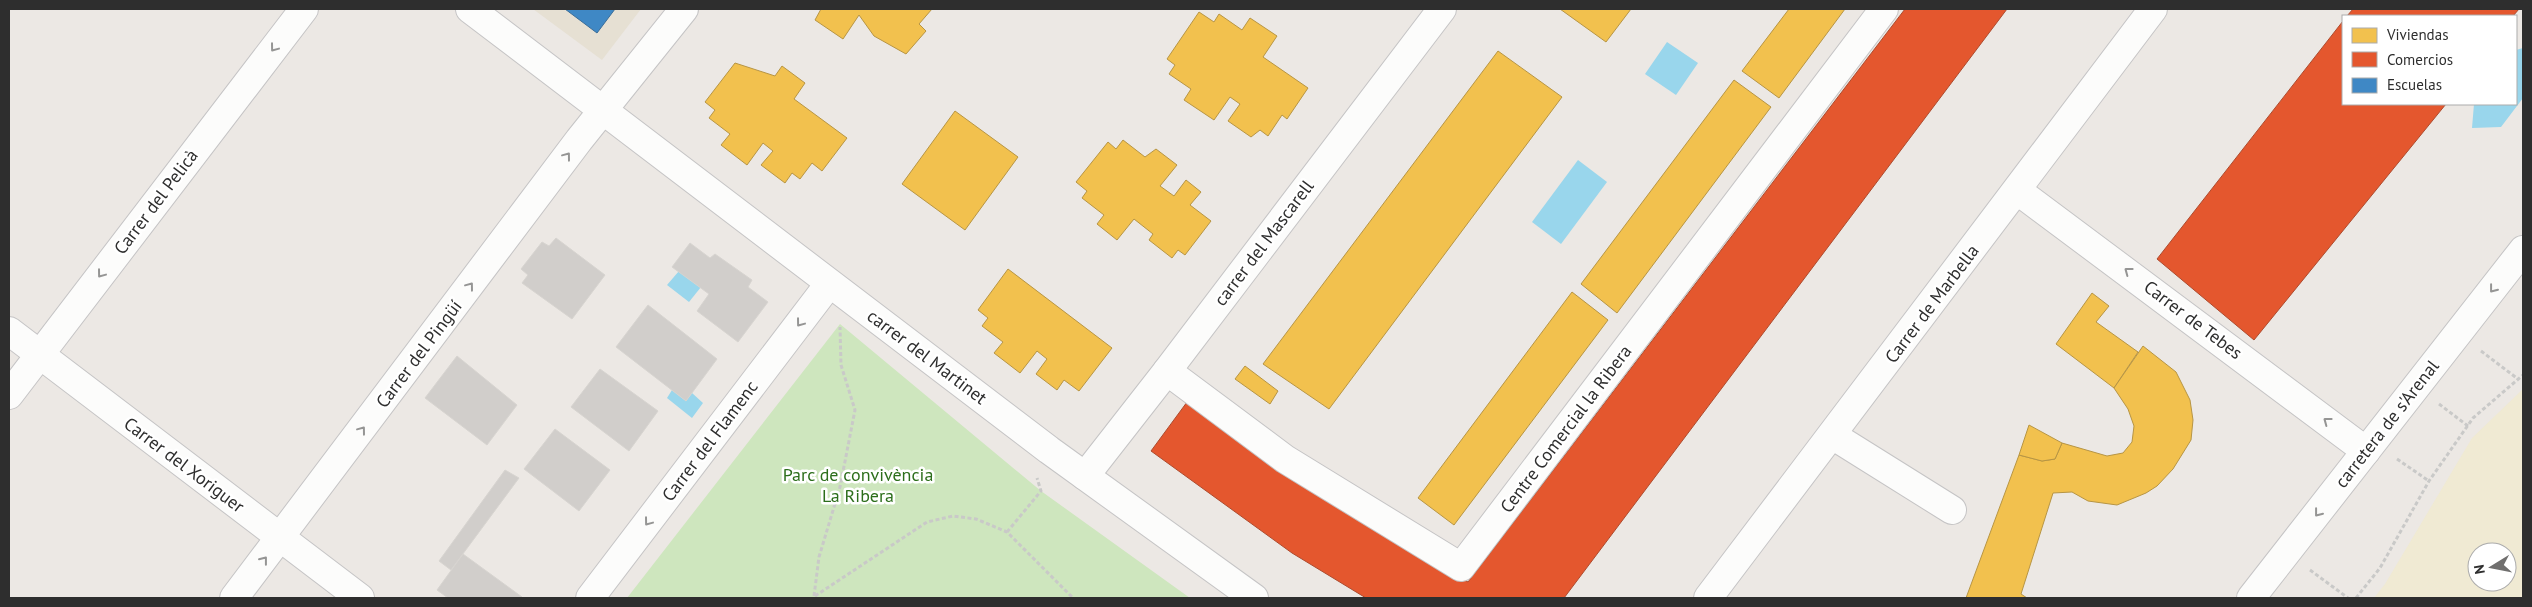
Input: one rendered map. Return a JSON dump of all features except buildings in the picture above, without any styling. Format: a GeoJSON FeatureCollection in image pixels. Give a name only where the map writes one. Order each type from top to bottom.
{"type":"FeatureCollection","features":[{"type":"Feature","properties":{"kind":"street","name":"Carrer del Pelicà"},"geometry":{"type":"LineString","coordinates":[[9,395],[304,9]]}},
{"type":"Feature","properties":{"kind":"street"},"geometry":{"type":"LineString","coordinates":[[470,9],[603,110]]}},
{"type":"Feature","properties":{"kind":"street","name":"Carrer del Pingüí"},"geometry":{"type":"LineString","coordinates":[[234,598],[603,110],[684,9]]}},
{"type":"Feature","properties":{"kind":"street","name":"carrer del Mascarell"},"geometry":{"type":"LineString","coordinates":[[1085,476],[1167,372],[1442,9]]}},
{"type":"Feature","properties":{"kind":"street","name":"Centre Comercial la Ribera"},"geometry":{"type":"LineString","coordinates":[[1167,372],[1285,459],[1461,567],[1884,9]]}},
{"type":"Feature","properties":{"kind":"street","name":"Carrer de Marbella"},"geometry":{"type":"LineString","coordinates":[[1708,598],[2153,9]]}},
{"type":"Feature","properties":{"kind":"street","name":"carrer del Martinet"},"geometry":{"type":"LineString","coordinates":[[603,110],[1049,450],[1254,598]]}},
{"type":"Feature","properties":{"kind":"street","name":"Carrer de Tebes"},"geometry":{"type":"LineString","coordinates":[[2018,190],[2111,244],[2370,447]]}},
{"type":"Feature","properties":{"kind":"street","name":"carretera de s'Arenal"},"geometry":{"type":"LineString","coordinates":[[2251,598],[2523,250]]}},
{"type":"Feature","properties":{"kind":"street","name":"Carrer del Flamenc"},"geometry":{"type":"LineString","coordinates":[[590,598],[829,284]]}},
{"type":"Feature","properties":{"kind":"street","name":"Carrer del Xoriguer"},"geometry":{"type":"LineString","coordinates":[[9,332],[360,598]]}},
{"type":"Feature","properties":{"kind":"street"},"geometry":{"type":"LineString","coordinates":[[1832,435],[1952,510]]}},
{"type":"Feature","properties":{"kind":"path"},"geometry":{"type":"LineString","coordinates":[[814,597],[819,557],[840,488],[854,410],[841,365],[840,324],[829,284]]}},
{"type":"Feature","properties":{"kind":"path"},"geometry":{"type":"LineString","coordinates":[[2458,333],[2518,379]]}},
{"type":"Feature","properties":{"kind":"path"},"geometry":{"type":"LineString","coordinates":[[2356,598],[2380,568],[2429,481],[2473,418],[2523,375]]}},
{"type":"Feature","properties":{"kind":"path"},"geometry":{"type":"LineString","coordinates":[[2416,387],[2468,426]]}},
{"type":"Feature","properties":{"kind":"path"},"geometry":{"type":"LineString","coordinates":[[2370,447],[2429,481]]}},
{"type":"Feature","properties":{"kind":"path"},"geometry":{"type":"LineString","coordinates":[[1007,532],[1040,491],[1033,466],[1049,450]]}},
{"type":"Feature","properties":{"kind":"path"},"geometry":{"type":"LineString","coordinates":[[814,597],[927,522],[953,516],[976,519],[1007,532],[1073,598]]}},
{"type":"Feature","properties":{"kind":"path"},"geometry":{"type":"LineString","coordinates":[[2287,552],[2348,598]]}},
{"type":"Feature","properties":{"kind":"shaded area"},"geometry":{"type":"Polygon","coordinates":[[[533,9],[641,9],[602,60],[533,9]]]}},
{"type":"Feature","properties":{"kind":"green space","name":"Parc de convivència La Ribera"},"geometry":{"type":"Polygon","coordinates":[[[840,324],[1041,491],[1190,598],[627,598],[840,324]]]}},
{"type":"Feature","properties":{"kind":"sand"},"geometry":{"type":"Polygon","coordinates":[[[2523,389],[2523,598],[2374,598],[2385,584],[2472,438],[2523,389]]]}},
{"type":"Feature","properties":{"kind":"water"},"geometry":{"type":"Polygon","coordinates":[[[1667,42],[1698,63],[1676,95],[1645,74],[1667,42]]]}},
{"type":"Feature","properties":{"kind":"water"},"geometry":{"type":"Polygon","coordinates":[[[2523,48],[2523,98],[2501,127],[2472,128],[2474,105],[2517,105],[2517,50],[2523,48]]]}},
{"type":"Feature","properties":{"kind":"water"},"geometry":{"type":"Polygon","coordinates":[[[1578,160],[1607,182],[1561,244],[1532,222],[1578,160]]]}},
{"type":"Feature","properties":{"kind":"water"},"geometry":{"type":"Polygon","coordinates":[[[679,271],[701,287],[689,302],[667,285],[679,271]]]}},
{"type":"Feature","properties":{"kind":"water"},"geometry":{"type":"Polygon","coordinates":[[[672,390],[686,401],[692,393],[703,403],[692,418],[667,398],[672,390]]]}}]}
